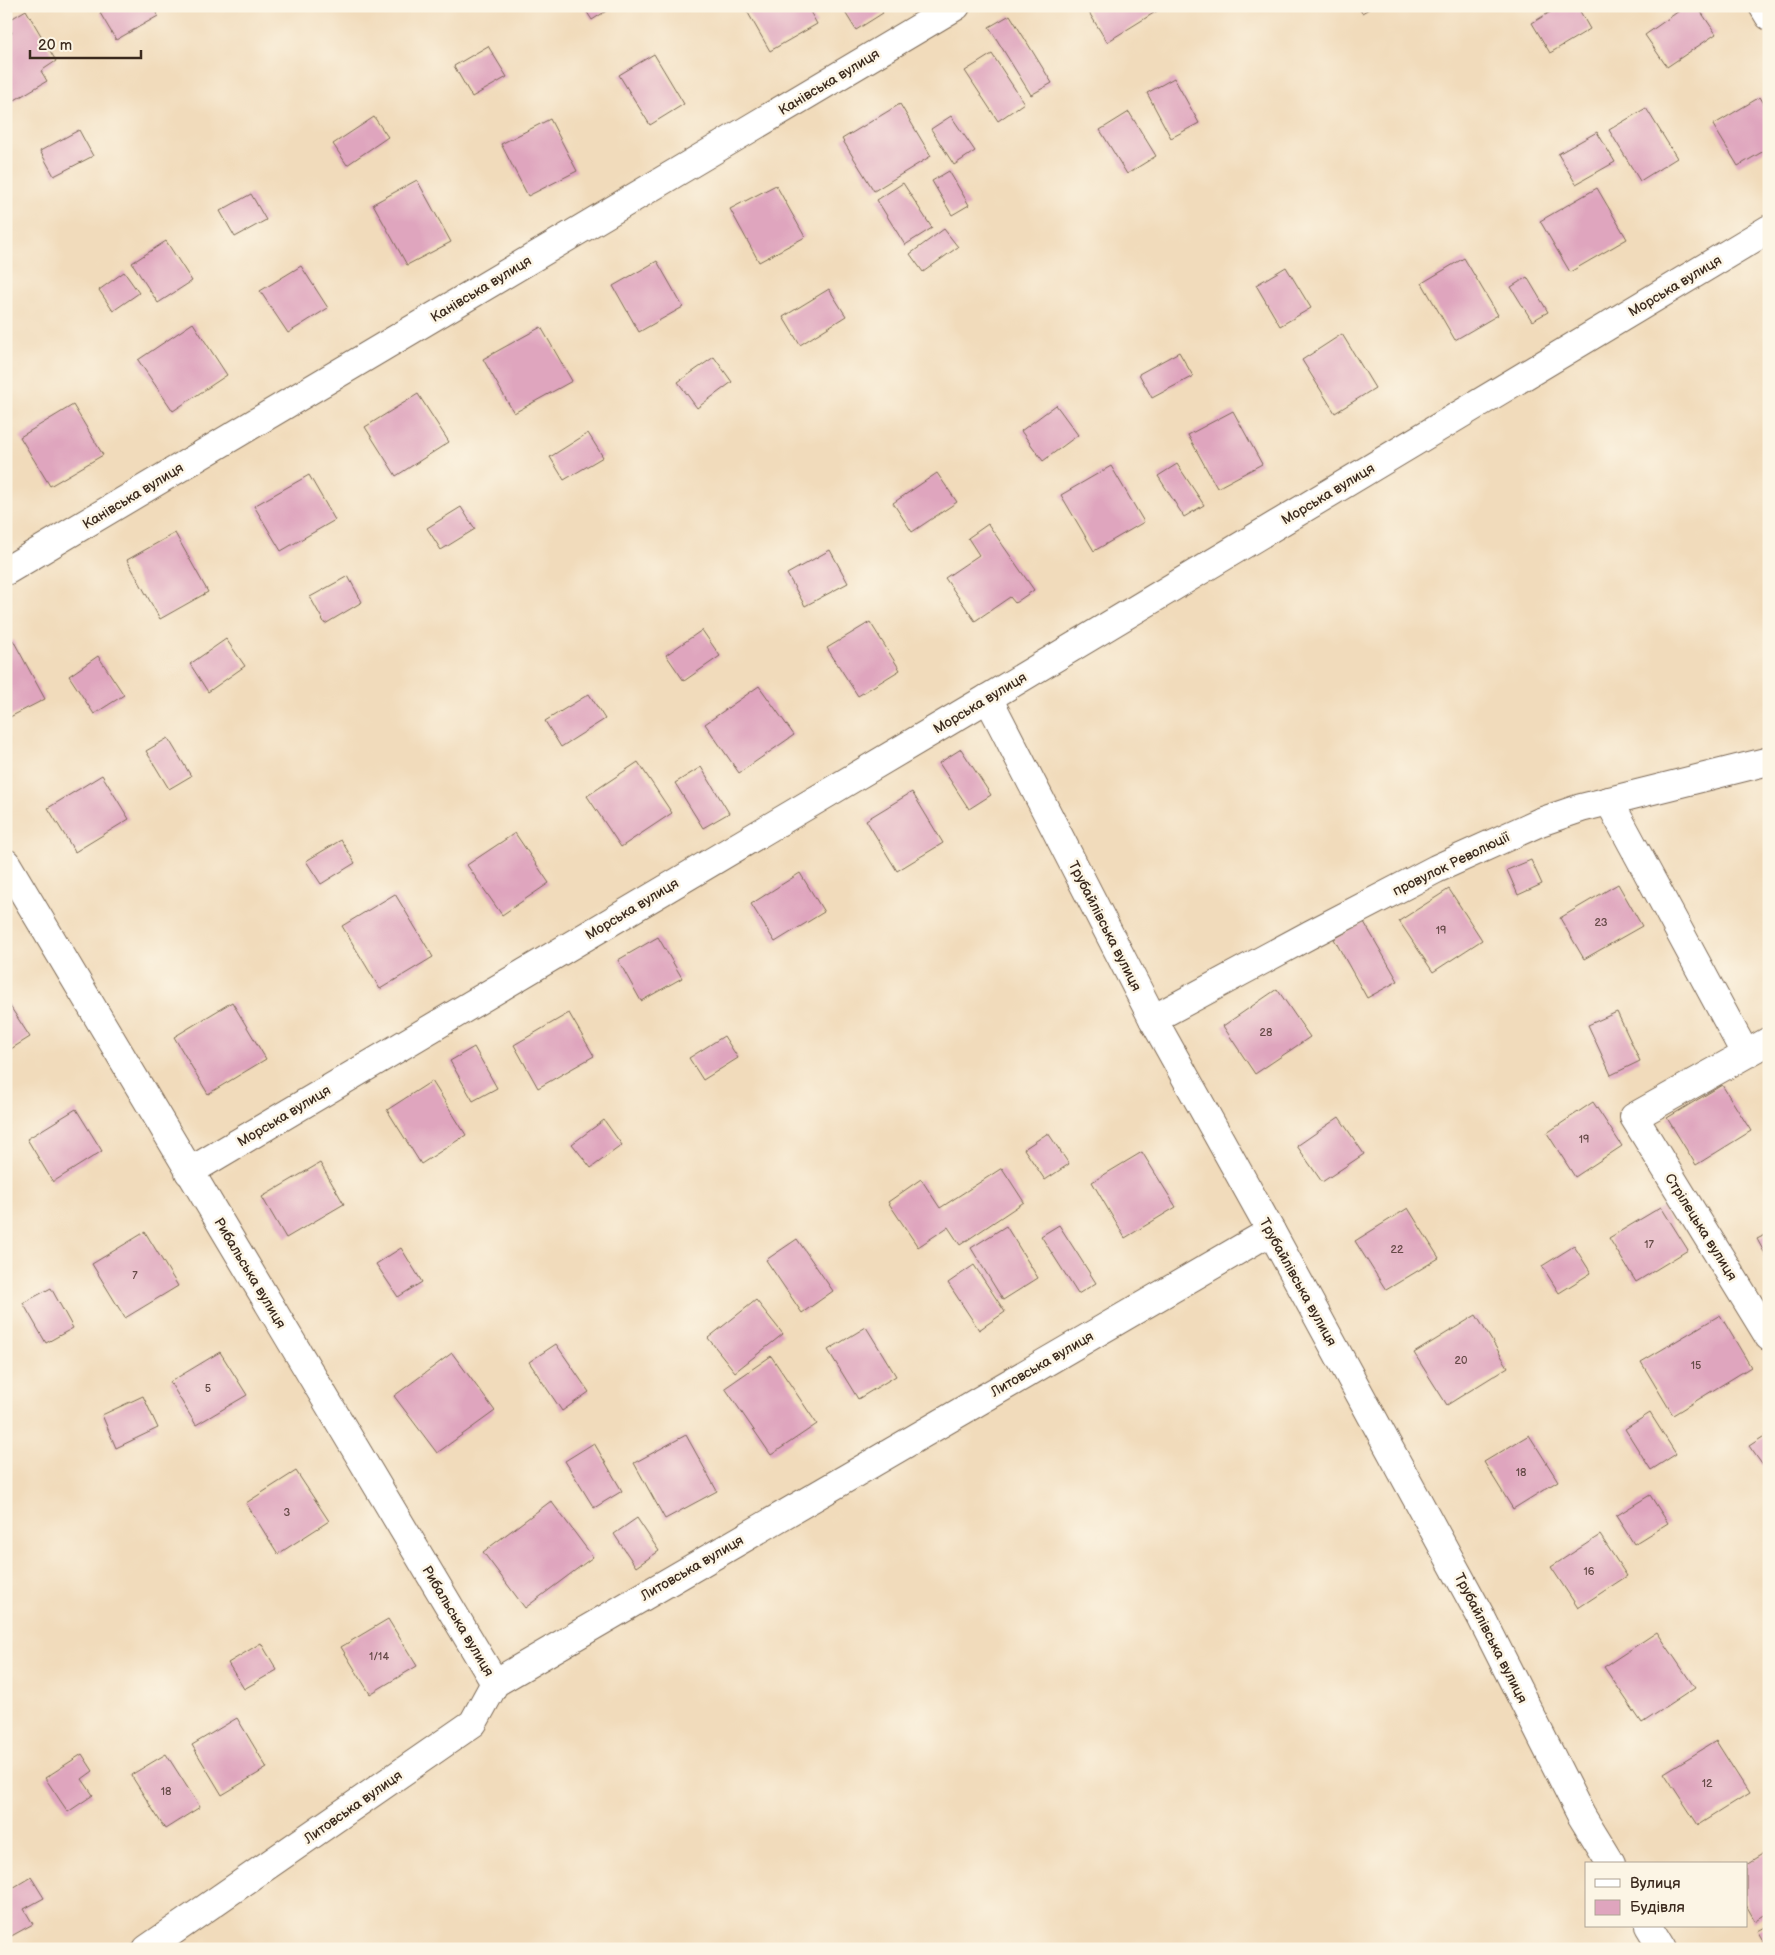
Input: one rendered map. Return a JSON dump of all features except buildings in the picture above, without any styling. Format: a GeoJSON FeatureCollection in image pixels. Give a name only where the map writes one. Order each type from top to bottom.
{"type":"FeatureCollection","features":[{"type":"Feature","properties":{"kind":"street","name":"Канівська вулиця"},"geometry":{"type":"LineString","coordinates":[[6,571],[956,6]]}},
{"type":"Feature","properties":{"kind":"street"},"geometry":{"type":"LineString","coordinates":[[1763,6],[1769,16]]}},
{"type":"Feature","properties":{"kind":"street","name":"Морська вулиця"},"geometry":{"type":"LineString","coordinates":[[189,1172],[988,698],[1769,229]]}},
{"type":"Feature","properties":{"kind":"street","name":"Трубайлівська вулиця"},"geometry":{"type":"LineString","coordinates":[[988,698],[1153,1019],[1480,1615],[1581,1815],[1610,1862]]}},
{"type":"Feature","properties":{"kind":"street","name":"провулок Революції"},"geometry":{"type":"LineString","coordinates":[[1153,1019],[1436,869],[1540,822],[1561,814],[1609,801],[1769,761]]}},
{"type":"Feature","properties":{"kind":"street"},"geometry":{"type":"LineString","coordinates":[[1609,801],[1757,1047]]}},
{"type":"Feature","properties":{"kind":"street","name":"Рибальська вулиця"},"geometry":{"type":"LineString","coordinates":[[6,863],[495,1683]]}},
{"type":"Feature","properties":{"kind":"street","name":"Стрілецька вулиця"},"geometry":{"type":"LineString","coordinates":[[1757,1047],[1634,1117],[1769,1337]]}},
{"type":"Feature","properties":{"kind":"street","name":"Литовська вулиця"},"geometry":{"type":"LineString","coordinates":[[147,1949],[473,1724],[495,1683],[1271,1231]]}},
{"type":"Feature","properties":{"kind":"street"},"geometry":{"type":"LineString","coordinates":[[1650,1928],[1663,1949]]}}]}
